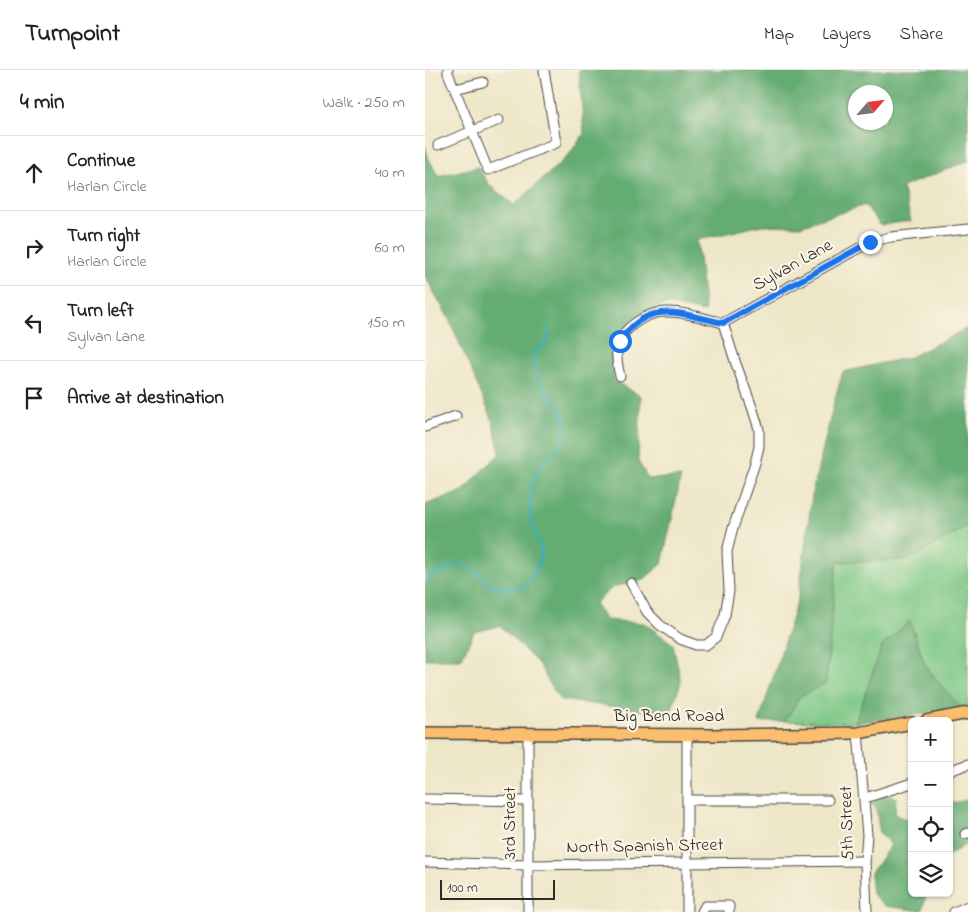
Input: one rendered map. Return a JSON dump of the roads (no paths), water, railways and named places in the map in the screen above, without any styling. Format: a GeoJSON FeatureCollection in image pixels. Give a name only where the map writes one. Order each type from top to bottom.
{"type":"FeatureCollection","features":[{"type":"Feature","properties":{"kind":"main road"},"geometry":{"type":"LineString","coordinates":[[947,717],[968,713]]}},
{"type":"Feature","properties":{"kind":"main road","name":"Big Bend Road"},"geometry":{"type":"LineString","coordinates":[[425,733],[714,735],[859,733],[908,724]]}},
{"type":"Feature","properties":{"kind":"street"},"geometry":{"type":"LineString","coordinates":[[448,70],[488,170],[556,143],[544,70]]}},
{"type":"Feature","properties":{"kind":"street"},"geometry":{"type":"LineString","coordinates":[[455,89],[483,82]]}},
{"type":"Feature","properties":{"kind":"street"},"geometry":{"type":"LineString","coordinates":[[438,145],[499,120]]}},
{"type":"Feature","properties":{"kind":"street","name":"Sylvan Lane"},"geometry":{"type":"LineString","coordinates":[[723,323],[870,242],[891,237],[968,229]]}},
{"type":"Feature","properties":{"kind":"street"},"geometry":{"type":"LineString","coordinates":[[619,376],[617,350],[620,341],[631,326],[642,319],[654,313],[676,312],[723,323],[759,429],[759,447],[755,463],[731,531],[727,552],[728,599],[725,615],[716,637],[706,645],[696,646],[680,639],[660,625],[647,612],[631,583]]}},
{"type":"Feature","properties":{"kind":"street"},"geometry":{"type":"LineString","coordinates":[[425,427],[456,416]]}},
{"type":"Feature","properties":{"kind":"street","name":"5th Street"},"geometry":{"type":"LineString","coordinates":[[859,733],[867,835],[865,862],[867,912]]}},
{"type":"Feature","properties":{"kind":"street","name":"3rd Street"},"geometry":{"type":"LineString","coordinates":[[527,912],[528,734]]}},
{"type":"Feature","properties":{"kind":"street"},"geometry":{"type":"LineString","coordinates":[[687,734],[687,912]]}},
{"type":"Feature","properties":{"kind":"street"},"geometry":{"type":"LineString","coordinates":[[953,770],[968,764]]}},
{"type":"Feature","properties":{"kind":"street"},"geometry":{"type":"LineString","coordinates":[[865,798],[908,784]]}},
{"type":"Feature","properties":{"kind":"street"},"geometry":{"type":"LineString","coordinates":[[425,800],[528,801]]}},
{"type":"Feature","properties":{"kind":"street"},"geometry":{"type":"LineString","coordinates":[[687,800],[828,800]]}},
{"type":"Feature","properties":{"kind":"street","name":"North Spanish Street"},"geometry":{"type":"LineString","coordinates":[[425,862],[527,864],[865,862]]}},
{"type":"Feature","properties":{"kind":"street"},"geometry":{"type":"LineString","coordinates":[[702,912],[705,906],[729,906],[729,912]]}},
{"type":"Feature","properties":{"kind":"street"},"geometry":{"type":"LineString","coordinates":[[954,912],[968,906]]}},
{"type":"Feature","properties":{"kind":"waterway"},"geometry":{"type":"LineString","coordinates":[[425,584],[432,575],[459,563],[475,571],[491,585],[504,589],[524,587],[535,573],[542,552],[530,518],[531,484],[544,460],[561,445],[565,431],[564,416],[545,390],[534,369],[534,351],[548,341],[549,327]]}}]}
